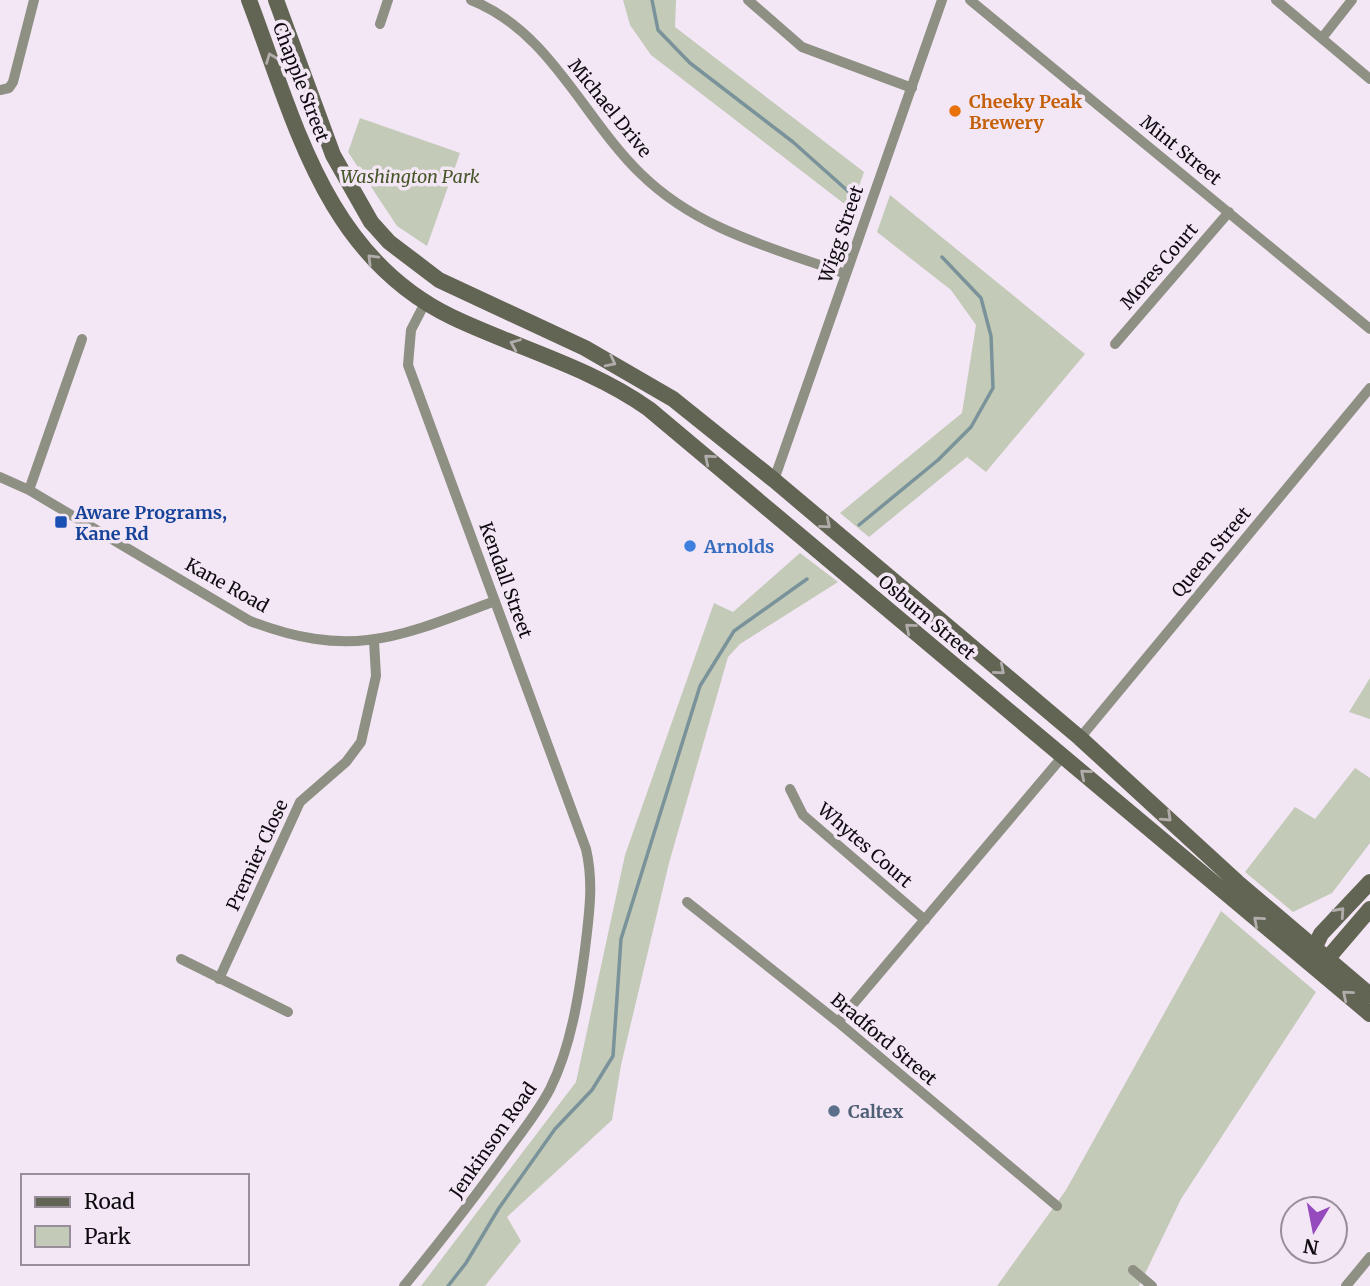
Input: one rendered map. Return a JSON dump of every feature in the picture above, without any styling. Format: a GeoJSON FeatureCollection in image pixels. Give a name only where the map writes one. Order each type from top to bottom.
{"type":"FeatureCollection","features":[{"type":"Feature","properties":{"kind":"street"},"geometry":{"type":"LineString","coordinates":[[0,90],[9,88],[13,82],[34,0]]}},
{"type":"Feature","properties":{"kind":"street","name":"Chapple Street"},"geometry":{"type":"LineString","coordinates":[[249,0],[313,168],[334,209],[377,265],[426,301]]}},
{"type":"Feature","properties":{"kind":"street","name":"Chapple Street"},"geometry":{"type":"LineString","coordinates":[[276,0],[333,155],[353,193],[371,222],[389,242],[439,280]]}},
{"type":"Feature","properties":{"kind":"street"},"geometry":{"type":"LineString","coordinates":[[380,24],[388,0]]}},
{"type":"Feature","properties":{"kind":"street","name":"Michael Drive"},"geometry":{"type":"LineString","coordinates":[[471,0],[509,21],[538,46],[617,149],[668,198],[729,234],[846,274]]}},
{"type":"Feature","properties":{"kind":"street"},"geometry":{"type":"LineString","coordinates":[[748,0],[802,47],[912,88]]}},
{"type":"Feature","properties":{"kind":"street","name":"Wigg Street"},"geometry":{"type":"LineString","coordinates":[[774,480],[942,0]]}},
{"type":"Feature","properties":{"kind":"street","name":"Mint Street"},"geometry":{"type":"LineString","coordinates":[[970,0],[1370,329]]}},
{"type":"Feature","properties":{"kind":"street"},"geometry":{"type":"LineString","coordinates":[[1276,0],[1370,79]]}},
{"type":"Feature","properties":{"kind":"street"},"geometry":{"type":"LineString","coordinates":[[1322,38],[1352,0]]}},
{"type":"Feature","properties":{"kind":"street","name":"Mores Court"},"geometry":{"type":"LineString","coordinates":[[1115,344],[1229,212]]}},
{"type":"Feature","properties":{"kind":"street"},"geometry":{"type":"LineString","coordinates":[[426,301],[439,280]]}},
{"type":"Feature","properties":{"kind":"street","name":"Osburn Street"},"geometry":{"type":"LineString","coordinates":[[439,280],[622,367],[673,399],[774,480],[1080,738],[1237,882],[1370,995]]}},
{"type":"Feature","properties":{"kind":"street","name":"Osburn Street"},"geometry":{"type":"LineString","coordinates":[[426,301],[451,316],[628,396],[660,418],[1370,1014]]}},
{"type":"Feature","properties":{"kind":"street","name":"Kendall Street"},"geometry":{"type":"LineString","coordinates":[[426,301],[411,330],[408,365],[592,871]]}},
{"type":"Feature","properties":{"kind":"street"},"geometry":{"type":"LineString","coordinates":[[29,490],[82,339]]}},
{"type":"Feature","properties":{"kind":"street","name":"Queen Street"},"geometry":{"type":"LineString","coordinates":[[1080,738],[1370,388]]}},
{"type":"Feature","properties":{"kind":"street","name":"Kane Road"},"geometry":{"type":"LineString","coordinates":[[0,477],[29,490],[250,621],[283,634],[317,640],[374,642],[397,638],[495,601]]}},
{"type":"Feature","properties":{"kind":"street"},"geometry":{"type":"LineString","coordinates":[[761,503],[774,480]]}},
{"type":"Feature","properties":{"kind":"street","name":"Premier Close"},"geometry":{"type":"LineString","coordinates":[[219,979],[300,802],[346,762],[361,742],[376,676],[374,642]]}},
{"type":"Feature","properties":{"kind":"street"},"geometry":{"type":"LineString","coordinates":[[838,1023],[1080,738]]}},
{"type":"Feature","properties":{"kind":"street","name":"Whytes Court"},"geometry":{"type":"LineString","coordinates":[[790,789],[803,816],[925,920]]}},
{"type":"Feature","properties":{"kind":"street","name":"Jenkinson Road"},"geometry":{"type":"LineString","coordinates":[[404,1286],[467,1207],[540,1107],[550,1087],[569,1034],[583,968],[592,871]]}},
{"type":"Feature","properties":{"kind":"street"},"geometry":{"type":"LineString","coordinates":[[1310,966],[1314,946],[1343,909],[1370,882]]}},
{"type":"Feature","properties":{"kind":"street","name":"Bradford Street"},"geometry":{"type":"LineString","coordinates":[[687,902],[838,1023],[1057,1206]]}},
{"type":"Feature","properties":{"kind":"street"},"geometry":{"type":"LineString","coordinates":[[1310,966],[1328,958],[1370,909]]}},
{"type":"Feature","properties":{"kind":"street"},"geometry":{"type":"LineString","coordinates":[[181,960],[288,1012]]}},
{"type":"Feature","properties":{"kind":"street"},"geometry":{"type":"LineString","coordinates":[[1346,1286],[1370,1257]]}},
{"type":"Feature","properties":{"kind":"street"},"geometry":{"type":"LineString","coordinates":[[1133,1270],[1152,1286]]}},
{"type":"Feature","properties":{"kind":"green space"},"geometry":{"type":"Polygon","coordinates":[[[623,0],[676,0],[675,27],[864,172],[851,209],[651,55],[630,25],[623,0]]]}},
{"type":"Feature","properties":{"kind":"green space","name":"Washington Park"},"geometry":{"type":"Polygon","coordinates":[[[360,118],[460,153],[427,246],[397,226],[348,152],[360,118]]]}},
{"type":"Feature","properties":{"kind":"green space"},"geometry":{"type":"Polygon","coordinates":[[[890,195],[1085,354],[986,472],[967,457],[869,537],[840,513],[962,413],[976,325],[951,290],[877,232],[890,195]]]}},
{"type":"Feature","properties":{"kind":"green space"},"geometry":{"type":"Polygon","coordinates":[[[800,553],[838,582],[740,644],[728,657],[669,863],[621,1065],[612,1120],[507,1217],[521,1241],[485,1286],[421,1286],[576,1082],[625,855],[714,603],[733,612],[800,553]]]}},
{"type":"Feature","properties":{"kind":"green space"},"geometry":{"type":"Polygon","coordinates":[[[1370,678],[1370,719],[1349,712],[1370,678]]]}},
{"type":"Feature","properties":{"kind":"green space"},"geometry":{"type":"Polygon","coordinates":[[[1355,768],[1370,778],[1370,843],[1332,893],[1293,912],[1245,872],[1295,807],[1315,819],[1355,768]]]}},
{"type":"Feature","properties":{"kind":"green space"},"geometry":{"type":"Polygon","coordinates":[[[1221,911],[1316,992],[1181,1199],[1139,1286],[997,1286],[1066,1190],[1221,911]]]}},
{"type":"Feature","properties":{"kind":"waterway"},"geometry":{"type":"LineString","coordinates":[[652,0],[658,30],[690,63],[793,142],[849,192]]}},
{"type":"Feature","properties":{"kind":"waterway"},"geometry":{"type":"LineString","coordinates":[[859,525],[938,460],[971,427],[993,388],[991,336],[981,298],[942,257]]}},
{"type":"Feature","properties":{"kind":"waterway"},"geometry":{"type":"LineString","coordinates":[[448,1286],[555,1129],[592,1090],[613,1056],[621,939],[700,686],[734,631],[807,579]]}},
{"type":"Feature","properties":{"kind":"place","name":"Cheeky Peak Brewery"},"geometry":{"type":"Point","coordinates":[955,111]}},
{"type":"Feature","properties":{"kind":"place","name":"Aware Programs, Kane Rd"},"geometry":{"type":"Point","coordinates":[61,522]}},
{"type":"Feature","properties":{"kind":"place","name":"Arnolds"},"geometry":{"type":"Point","coordinates":[690,546]}},
{"type":"Feature","properties":{"kind":"place","name":"Caltex"},"geometry":{"type":"Point","coordinates":[834,1111]}}]}
